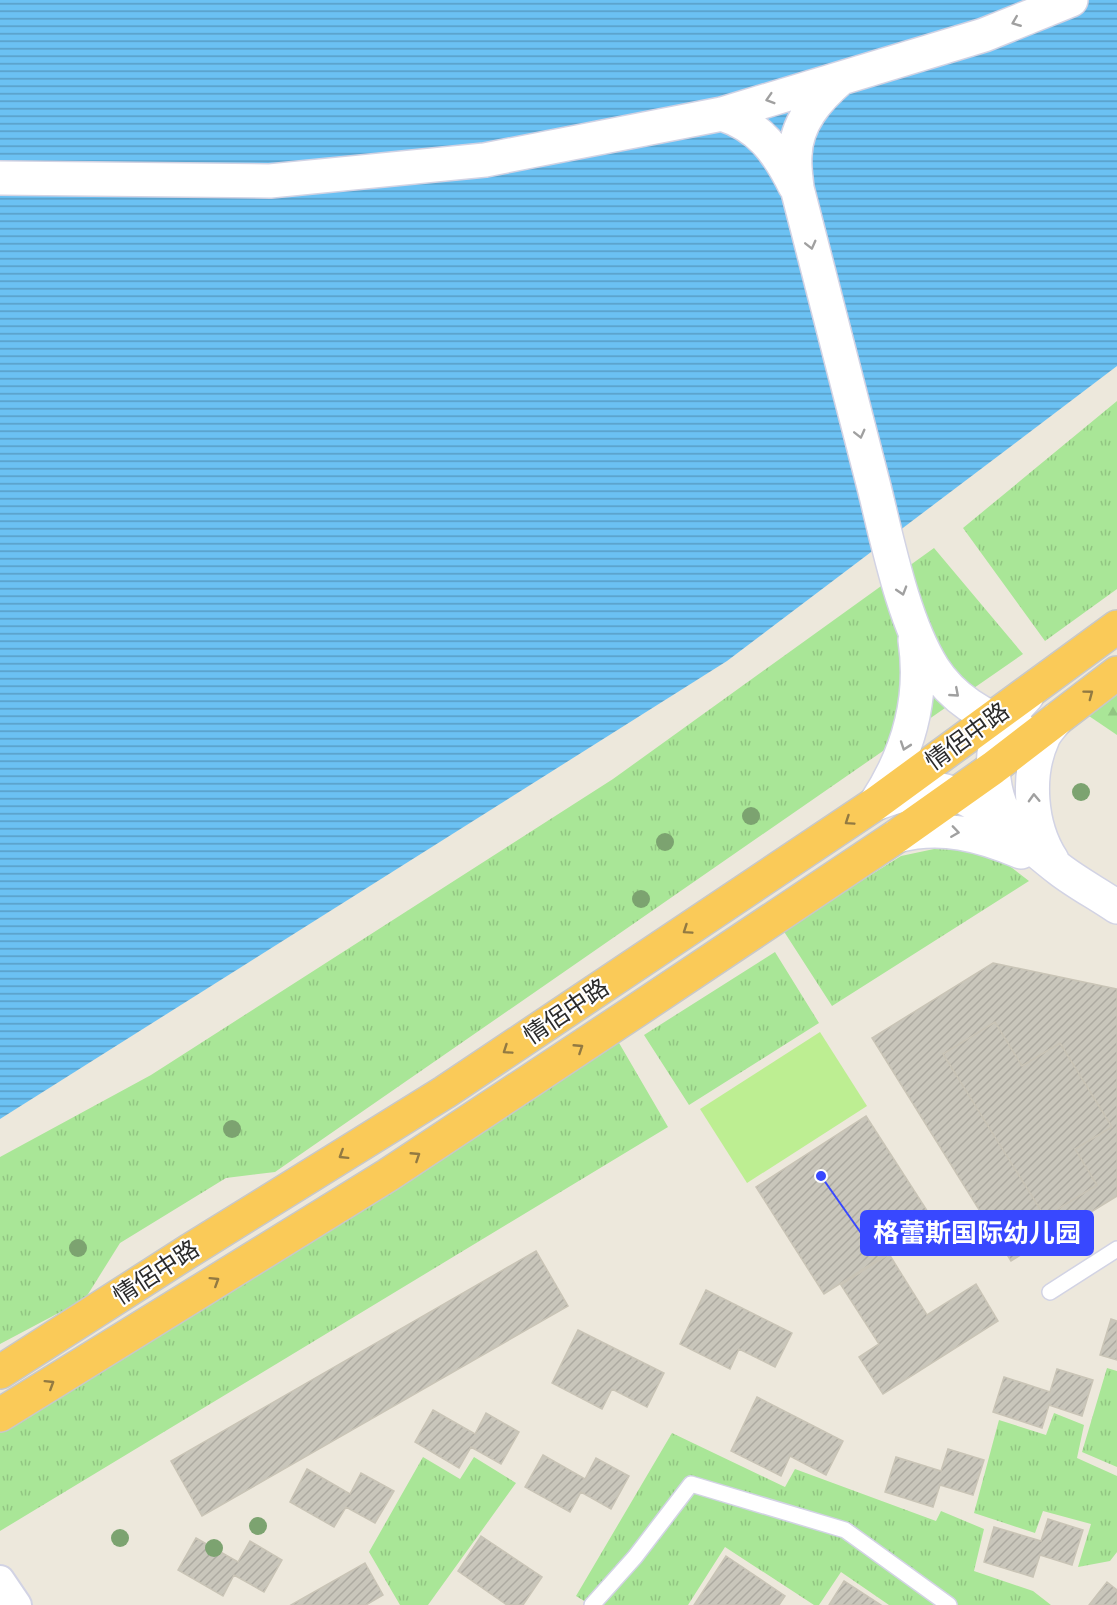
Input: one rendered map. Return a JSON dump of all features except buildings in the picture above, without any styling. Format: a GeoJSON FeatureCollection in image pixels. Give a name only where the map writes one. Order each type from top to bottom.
{"type":"FeatureCollection","features":[{"type":"Feature","properties":{"kind":"highway","name":"情侶中路"},"geometry":{"type":"LineString","coordinates":[[0,1372],[445,1092],[999,720],[1051,674],[1117,627]]}},
{"type":"Feature","properties":{"kind":"highway","name":"情侶中路"},"geometry":{"type":"LineString","coordinates":[[0,1415],[388,1175],[897,836],[993,768],[1117,673]]}},
{"type":"Feature","properties":{"kind":"street"},"geometry":{"type":"LineString","coordinates":[[0,178],[282,180],[485,160],[722,114],[984,35],[1071,0]]}},
{"type":"Feature","properties":{"kind":"street"},"geometry":{"type":"LineString","coordinates":[[841,78],[821,96],[803,121],[795,153],[797,188],[892,556],[913,627],[927,657],[945,685],[965,702],[999,720],[1020,725],[1037,725],[1057,719]]}},
{"type":"Feature","properties":{"kind":"street"},"geometry":{"type":"LineString","coordinates":[[722,114],[738,119],[759,134],[780,157],[797,188]]}},
{"type":"Feature","properties":{"kind":"street"},"geometry":{"type":"LineString","coordinates":[[875,804],[891,780],[912,724],[918,668],[913,627]]}},
{"type":"Feature","properties":{"kind":"street"},"geometry":{"type":"LineString","coordinates":[[1057,719],[1044,737],[1038,753],[1033,799],[1038,832],[1045,848],[1061,871]]}},
{"type":"Feature","properties":{"kind":"street"},"geometry":{"type":"LineString","coordinates":[[999,720],[999,738],[993,768],[994,784],[1003,811],[1026,843]]}},
{"type":"Feature","properties":{"kind":"street"},"geometry":{"type":"LineString","coordinates":[[875,804],[899,795],[926,790],[938,789],[957,794],[980,807],[1061,871],[1117,907]]}},
{"type":"Feature","properties":{"kind":"street"},"geometry":{"type":"LineString","coordinates":[[897,836],[931,830],[980,836],[1061,871]]}},
{"type":"Feature","properties":{"kind":"street"},"geometry":{"type":"LineString","coordinates":[[0,1580],[17,1605]]}},
{"type":"Feature","properties":{"kind":"lane"},"geometry":{"type":"LineString","coordinates":[[1050,1292],[1117,1249]]}},
{"type":"Feature","properties":{"kind":"lane"},"geometry":{"type":"LineString","coordinates":[[592,1605],[635,1557],[691,1484],[845,1530],[949,1605]]}},
{"type":"Feature","properties":{"kind":"green space"},"geometry":{"type":"Polygon","coordinates":[[[1117,401],[1117,589],[1045,641],[963,528],[1117,401]]]}},
{"type":"Feature","properties":{"kind":"green space"},"geometry":{"type":"Polygon","coordinates":[[[934,548],[1023,654],[275,1172],[226,1178],[120,1243],[85,1299],[0,1344],[0,1157],[151,1075],[613,779],[934,548]]]}},
{"type":"Feature","properties":{"kind":"green space"},"geometry":{"type":"Polygon","coordinates":[[[1117,690],[1117,735],[1086,714],[1117,690]]]}},
{"type":"Feature","properties":{"kind":"green space"},"geometry":{"type":"Polygon","coordinates":[[[934,849],[990,851],[1029,881],[832,1006],[783,930],[901,856],[934,849]]]}},
{"type":"Feature","properties":{"kind":"green space"},"geometry":{"type":"Polygon","coordinates":[[[775,952],[819,1023],[689,1105],[644,1035],[775,952]]]}},
{"type":"Feature","properties":{"kind":"green space"},"geometry":{"type":"Polygon","coordinates":[[[820,1032],[867,1106],[747,1183],[700,1109],[820,1032]]]}},
{"type":"Feature","properties":{"kind":"green space"},"geometry":{"type":"Polygon","coordinates":[[[615,1036],[668,1127],[0,1531],[0,1412],[615,1036]]]}},
{"type":"Feature","properties":{"kind":"green space"},"geometry":{"type":"Polygon","coordinates":[[[1107,1368],[1117,1371],[1117,1467],[1082,1452],[1107,1368]]]}},
{"type":"Feature","properties":{"kind":"green space"},"geometry":{"type":"Polygon","coordinates":[[[1054,1413],[1084,1425],[1077,1458],[1117,1476],[1117,1552],[1110,1561],[1078,1567],[1091,1524],[1043,1511],[1035,1533],[974,1513],[999,1420],[1046,1435],[1054,1413]]]}},
{"type":"Feature","properties":{"kind":"green space"},"geometry":{"type":"Polygon","coordinates":[[[672,1433],[785,1487],[795,1469],[936,1521],[941,1511],[984,1529],[974,1571],[1033,1591],[1051,1605],[889,1605],[841,1572],[819,1605],[814,1605],[725,1547],[688,1605],[591,1605],[576,1596],[672,1433]]]}},
{"type":"Feature","properties":{"kind":"green space"},"geometry":{"type":"Polygon","coordinates":[[[423,1457],[460,1479],[474,1457],[516,1483],[428,1605],[400,1605],[369,1552],[423,1457]]]}},
{"type":"Feature","properties":{"kind":"water"},"geometry":{"type":"Polygon","coordinates":[[[0,0],[1117,0],[1117,366],[727,661],[0,1119],[0,0]]]}},
{"type":"Feature","properties":{"kind":"place","name":"格蕾斯国际幼儿园"},"geometry":{"type":"Point","coordinates":[821,1176]}}]}
